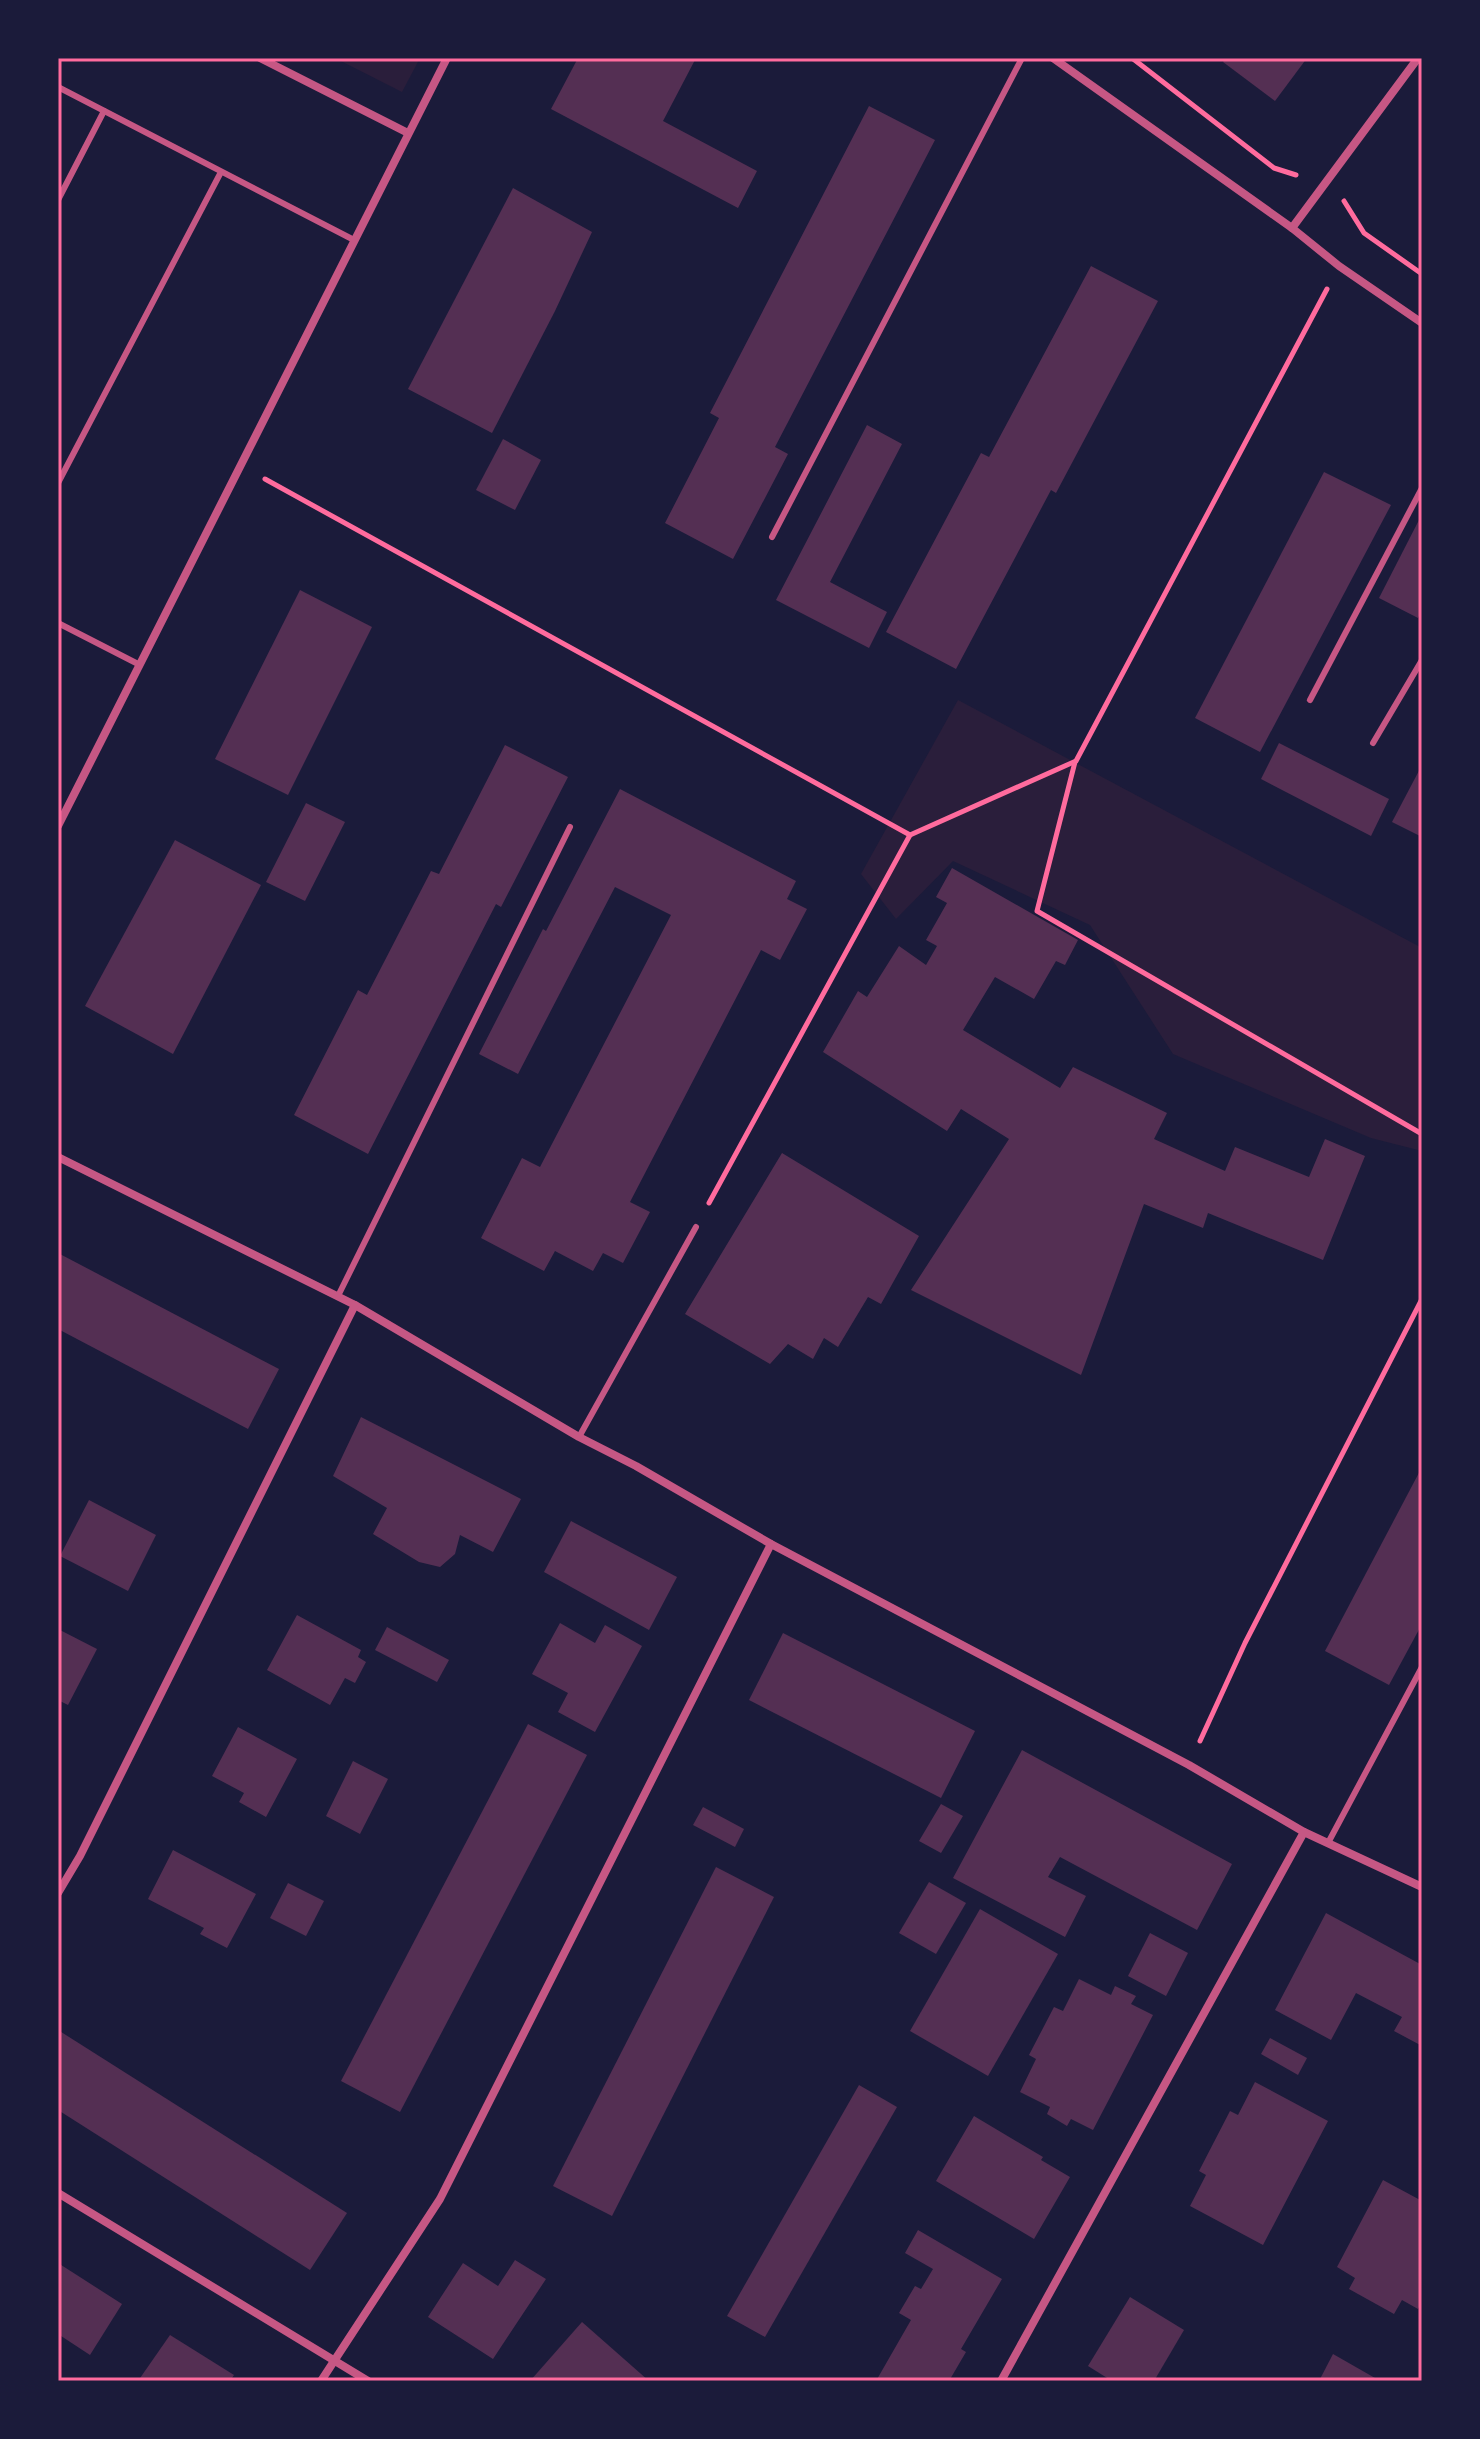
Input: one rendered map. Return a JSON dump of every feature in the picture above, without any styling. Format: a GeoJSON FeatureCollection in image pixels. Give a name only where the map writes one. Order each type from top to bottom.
{"type":"FeatureCollection","features":[{"type":"Feature","properties":{"kind":"street"},"geometry":{"type":"LineString","coordinates":[[260,58],[408,133]]}},
{"type":"Feature","properties":{"kind":"street"},"geometry":{"type":"LineString","coordinates":[[58,826],[447,58]]}},
{"type":"Feature","properties":{"kind":"street"},"geometry":{"type":"LineString","coordinates":[[1053,58],[1422,323]]}},
{"type":"Feature","properties":{"kind":"street"},"geometry":{"type":"LineString","coordinates":[[1292,228],[1418,58]]}},
{"type":"Feature","properties":{"kind":"street"},"geometry":{"type":"LineString","coordinates":[[58,1157],[355,1305],[579,1437],[636,1466],[771,1544],[1189,1765],[1304,1832],[1422,1887]]}},
{"type":"Feature","properties":{"kind":"street"},"geometry":{"type":"LineString","coordinates":[[58,1893],[80,1856],[355,1305]]}},
{"type":"Feature","properties":{"kind":"street"},"geometry":{"type":"LineString","coordinates":[[321,2381],[440,2199],[771,1544]]}},
{"type":"Feature","properties":{"kind":"street"},"geometry":{"type":"LineString","coordinates":[[1001,2381],[1304,1832]]}},
{"type":"Feature","properties":{"kind":"street"},"geometry":{"type":"LineString","coordinates":[[58,2193],[368,2381]]}},
{"type":"Feature","properties":{"kind":"lane"},"geometry":{"type":"LineString","coordinates":[[772,537],[1022,58]]}},
{"type":"Feature","properties":{"kind":"lane"},"geometry":{"type":"LineString","coordinates":[[58,87],[354,240]]}},
{"type":"Feature","properties":{"kind":"lane"},"geometry":{"type":"LineString","coordinates":[[58,200],[104,111]]}},
{"type":"Feature","properties":{"kind":"lane"},"geometry":{"type":"LineString","coordinates":[[58,483],[221,172]]}},
{"type":"Feature","properties":{"kind":"lane"},"geometry":{"type":"LineString","coordinates":[[1310,700],[1422,488]]}},
{"type":"Feature","properties":{"kind":"lane"},"geometry":{"type":"LineString","coordinates":[[58,623],[140,665]]}},
{"type":"Feature","properties":{"kind":"lane"},"geometry":{"type":"LineString","coordinates":[[1373,743],[1422,660]]}},
{"type":"Feature","properties":{"kind":"lane"},"geometry":{"type":"LineString","coordinates":[[338,1296],[570,827]]}},
{"type":"Feature","properties":{"kind":"lane"},"geometry":{"type":"LineString","coordinates":[[579,1437],[696,1227]]}},
{"type":"Feature","properties":{"kind":"lane"},"geometry":{"type":"LineString","coordinates":[[1328,1843],[1422,1667]]}},
{"type":"Feature","properties":{"kind":"path"},"geometry":{"type":"LineString","coordinates":[[1132,58],[1274,168],[1294,175],[1330,177],[1364,233],[1422,274]]}},
{"type":"Feature","properties":{"kind":"path"},"geometry":{"type":"LineString","coordinates":[[1339,266],[1076,761],[1037,911],[1422,1134]]}},
{"type":"Feature","properties":{"kind":"path"},"geometry":{"type":"LineString","coordinates":[[239,465],[910,835]]}},
{"type":"Feature","properties":{"kind":"path"},"geometry":{"type":"LineString","coordinates":[[696,1227],[910,835],[1076,761]]}},
{"type":"Feature","properties":{"kind":"path"},"geometry":{"type":"LineString","coordinates":[[1189,1765],[1245,1643],[1422,1299]]}},
{"type":"Feature","properties":{"kind":"shaded area"},"geometry":{"type":"Polygon","coordinates":[[[335,58],[420,58],[402,92],[335,58]]]}},
{"type":"Feature","properties":{"kind":"shaded area"},"geometry":{"type":"Polygon","coordinates":[[[958,700],[1422,948],[1422,1151],[1371,1138],[1173,1054],[1090,925],[953,861],[896,919],[861,874],[958,700]]]}},
{"type":"Feature","properties":{"kind":"building"},"geometry":{"type":"Polygon","coordinates":[[[578,58],[696,58],[663,121],[757,171],[738,208],[551,109],[578,58]]]}},
{"type":"Feature","properties":{"kind":"building"},"geometry":{"type":"Polygon","coordinates":[[[1226,58],[1307,58],[1275,101],[1223,62],[1226,58]]]}},
{"type":"Feature","properties":{"kind":"building"},"geometry":{"type":"Polygon","coordinates":[[[869,106],[935,140],[775,447],[788,454],[733,559],[665,523],[719,418],[710,413],[869,106]]]}},
{"type":"Feature","properties":{"kind":"building"},"geometry":{"type":"Polygon","coordinates":[[[513,188],[592,232],[492,433],[408,389],[513,188]]]}},
{"type":"Feature","properties":{"kind":"building"},"geometry":{"type":"Polygon","coordinates":[[[1091,266],[1158,301],[1056,493],[1051,490],[956,669],[886,632],[981,453],[989,457],[1091,266]]]}},
{"type":"Feature","properties":{"kind":"building"},"geometry":{"type":"Polygon","coordinates":[[[867,425],[902,444],[830,582],[887,612],[869,648],[776,600],[867,425]]]}},
{"type":"Feature","properties":{"kind":"building"},"geometry":{"type":"Polygon","coordinates":[[[503,439],[541,460],[515,510],[476,490],[503,439]]]}},
{"type":"Feature","properties":{"kind":"building"},"geometry":{"type":"Polygon","coordinates":[[[1324,472],[1391,505],[1260,752],[1195,718],[1324,472]]]}},
{"type":"Feature","properties":{"kind":"building"},"geometry":{"type":"Polygon","coordinates":[[[1419,520],[1422,522],[1422,610],[1418,618],[1379,598],[1419,520]]]}},
{"type":"Feature","properties":{"kind":"building"},"geometry":{"type":"Polygon","coordinates":[[[300,590],[372,627],[288,795],[215,759],[300,590]]]}},
{"type":"Feature","properties":{"kind":"building"},"geometry":{"type":"Polygon","coordinates":[[[1279,743],[1389,799],[1371,836],[1261,779],[1279,743]]]}},
{"type":"Feature","properties":{"kind":"building"},"geometry":{"type":"Polygon","coordinates":[[[505,745],[568,777],[501,907],[496,904],[368,1154],[294,1115],[358,990],[367,995],[431,871],[439,874],[505,745]]]}},
{"type":"Feature","properties":{"kind":"building"},"geometry":{"type":"Polygon","coordinates":[[[1422,765],[1422,837],[1392,822],[1422,765]]]}},
{"type":"Feature","properties":{"kind":"building"},"geometry":{"type":"Polygon","coordinates":[[[620,789],[796,881],[787,899],[807,909],[780,960],[761,950],[630,1202],[650,1212],[623,1263],[603,1253],[593,1271],[555,1251],[544,1271],[481,1238],[522,1158],[540,1167],[671,915],[615,887],[518,1074],[479,1054],[620,789]]]}},
{"type":"Feature","properties":{"kind":"building"},"geometry":{"type":"Polygon","coordinates":[[[306,803],[345,822],[305,901],[266,882],[306,803]]]}},
{"type":"Feature","properties":{"kind":"building"},"geometry":{"type":"Polygon","coordinates":[[[175,840],[261,885],[173,1054],[85,1006],[175,840]]]}},
{"type":"Feature","properties":{"kind":"building"},"geometry":{"type":"Polygon","coordinates":[[[952,868],[1078,940],[1065,965],[1056,961],[1034,999],[995,977],[963,1030],[1060,1088],[1073,1067],[1167,1113],[1154,1139],[1225,1171],[1235,1147],[1309,1177],[1325,1139],[1365,1156],[1323,1260],[1208,1213],[1203,1228],[1144,1204],[1081,1375],[911,1290],[1009,1139],[961,1109],[947,1131],[823,1052],[858,991],[867,997],[899,946],[926,965],[937,946],[926,940],[947,903],[936,897],[952,868]]]}},
{"type":"Feature","properties":{"kind":"building"},"geometry":{"type":"Polygon","coordinates":[[[782,1153],[919,1236],[881,1304],[868,1297],[838,1347],[824,1338],[813,1359],[788,1344],[770,1364],[685,1314],[782,1153]]]}},
{"type":"Feature","properties":{"kind":"building"},"geometry":{"type":"Polygon","coordinates":[[[58,1253],[279,1369],[248,1429],[58,1329],[58,1253]]]}},
{"type":"Feature","properties":{"kind":"building"},"geometry":{"type":"Polygon","coordinates":[[[361,1417],[521,1499],[493,1552],[460,1535],[455,1554],[440,1567],[419,1562],[373,1534],[387,1508],[333,1476],[361,1417]]]}},
{"type":"Feature","properties":{"kind":"building"},"geometry":{"type":"Polygon","coordinates":[[[1422,1467],[1422,1624],[1389,1685],[1325,1651],[1422,1467]]]}},
{"type":"Feature","properties":{"kind":"building"},"geometry":{"type":"Polygon","coordinates":[[[89,1500],[156,1535],[128,1591],[60,1556],[89,1500]]]}},
{"type":"Feature","properties":{"kind":"building"},"geometry":{"type":"Polygon","coordinates":[[[571,1521],[677,1577],[649,1630],[544,1572],[571,1521]]]}},
{"type":"Feature","properties":{"kind":"building"},"geometry":{"type":"Polygon","coordinates":[[[297,1615],[361,1650],[358,1657],[366,1662],[355,1683],[345,1678],[330,1705],[267,1670],[297,1615]]]}},
{"type":"Feature","properties":{"kind":"building"},"geometry":{"type":"Polygon","coordinates":[[[560,1623],[595,1643],[605,1625],[642,1646],[595,1732],[558,1712],[568,1693],[532,1674],[560,1623]]]}},
{"type":"Feature","properties":{"kind":"building"},"geometry":{"type":"Polygon","coordinates":[[[387,1627],[449,1660],[437,1682],[375,1650],[387,1627]]]}},
{"type":"Feature","properties":{"kind":"building"},"geometry":{"type":"Polygon","coordinates":[[[58,1629],[97,1649],[68,1705],[58,1700],[58,1629]]]}},
{"type":"Feature","properties":{"kind":"building"},"geometry":{"type":"Polygon","coordinates":[[[783,1633],[975,1731],[941,1798],[749,1700],[783,1633]]]}},
{"type":"Feature","properties":{"kind":"building"},"geometry":{"type":"Polygon","coordinates":[[[528,1724],[587,1755],[400,2112],[341,2081],[528,1724]]]}},
{"type":"Feature","properties":{"kind":"building"},"geometry":{"type":"Polygon","coordinates":[[[238,1727],[297,1759],[266,1817],[239,1802],[244,1793],[212,1776],[238,1727]]]}},
{"type":"Feature","properties":{"kind":"building"},"geometry":{"type":"Polygon","coordinates":[[[1022,1750],[1232,1864],[1197,1930],[1060,1857],[1048,1877],[1086,1896],[1065,1937],[953,1878],[1022,1750]]]}},
{"type":"Feature","properties":{"kind":"building"},"geometry":{"type":"Polygon","coordinates":[[[353,1761],[388,1779],[360,1834],[326,1816],[353,1761]]]}},
{"type":"Feature","properties":{"kind":"building"},"geometry":{"type":"Polygon","coordinates":[[[941,1804],[963,1816],[941,1853],[919,1841],[941,1804]]]}},
{"type":"Feature","properties":{"kind":"building"},"geometry":{"type":"Polygon","coordinates":[[[703,1807],[744,1829],[735,1847],[693,1825],[703,1807]]]}},
{"type":"Feature","properties":{"kind":"building"},"geometry":{"type":"Polygon","coordinates":[[[173,1850],[256,1894],[227,1948],[200,1934],[204,1928],[148,1899],[173,1850]]]}},
{"type":"Feature","properties":{"kind":"building"},"geometry":{"type":"Polygon","coordinates":[[[716,1867],[774,1897],[612,2216],[553,2186],[716,1867]]]}},
{"type":"Feature","properties":{"kind":"building"},"geometry":{"type":"Polygon","coordinates":[[[929,1882],[966,1903],[936,1954],[899,1933],[929,1882]]]}},
{"type":"Feature","properties":{"kind":"building"},"geometry":{"type":"Polygon","coordinates":[[[288,1883],[324,1901],[306,1936],[270,1918],[288,1883]]]}},
{"type":"Feature","properties":{"kind":"building"},"geometry":{"type":"Polygon","coordinates":[[[980,1909],[1058,1954],[988,2076],[910,2031],[980,1909]]]}},
{"type":"Feature","properties":{"kind":"building"},"geometry":{"type":"Polygon","coordinates":[[[1326,1913],[1422,1965],[1422,2046],[1394,2031],[1402,2017],[1356,1993],[1331,2040],[1275,2010],[1326,1913]]]}},
{"type":"Feature","properties":{"kind":"building"},"geometry":{"type":"Polygon","coordinates":[[[1150,1933],[1188,1953],[1166,1996],[1128,1976],[1150,1933]]]}},
{"type":"Feature","properties":{"kind":"building"},"geometry":{"type":"Polygon","coordinates":[[[1079,1979],[1111,1995],[1115,1986],[1136,1996],[1131,2004],[1153,2015],[1093,2130],[1071,2119],[1067,2126],[1047,2114],[1050,2107],[1020,2092],[1036,2059],[1029,2055],[1054,2007],[1063,2011],[1079,1979]]]}},
{"type":"Feature","properties":{"kind":"building"},"geometry":{"type":"Polygon","coordinates":[[[58,2030],[347,2213],[310,2270],[58,2110],[58,2030]]]}},
{"type":"Feature","properties":{"kind":"building"},"geometry":{"type":"Polygon","coordinates":[[[1270,2038],[1307,2058],[1298,2075],[1261,2054],[1270,2038]]]}},
{"type":"Feature","properties":{"kind":"building"},"geometry":{"type":"Polygon","coordinates":[[[1255,2082],[1328,2121],[1263,2245],[1190,2206],[1206,2175],[1199,2171],[1230,2111],[1238,2115],[1255,2082]]]}},
{"type":"Feature","properties":{"kind":"building"},"geometry":{"type":"Polygon","coordinates":[[[859,2085],[897,2107],[765,2337],[727,2316],[859,2085]]]}},
{"type":"Feature","properties":{"kind":"building"},"geometry":{"type":"Polygon","coordinates":[[[974,2116],[1043,2157],[1041,2160],[1070,2177],[1034,2239],[936,2181],[974,2116]]]}},
{"type":"Feature","properties":{"kind":"building"},"geometry":{"type":"Polygon","coordinates":[[[1383,2180],[1422,2201],[1422,2302],[1418,2309],[1402,2300],[1394,2314],[1349,2289],[1355,2278],[1337,2267],[1383,2180]]]}},
{"type":"Feature","properties":{"kind":"building"},"geometry":{"type":"Polygon","coordinates":[[[918,2230],[1002,2279],[961,2349],[966,2352],[949,2381],[876,2381],[911,2320],[899,2313],[915,2286],[921,2289],[933,2269],[905,2253],[918,2230]]]}},
{"type":"Feature","properties":{"kind":"building"},"geometry":{"type":"Polygon","coordinates":[[[515,2260],[546,2279],[493,2359],[428,2317],[463,2263],[498,2286],[515,2260]]]}},
{"type":"Feature","properties":{"kind":"building"},"geometry":{"type":"Polygon","coordinates":[[[58,2263],[122,2304],[90,2355],[58,2334],[58,2263]]]}},
{"type":"Feature","properties":{"kind":"building"},"geometry":{"type":"Polygon","coordinates":[[[1130,2297],[1184,2330],[1154,2381],[1112,2381],[1088,2366],[1130,2297]]]}},
{"type":"Feature","properties":{"kind":"building"},"geometry":{"type":"Polygon","coordinates":[[[582,2322],[649,2381],[530,2381],[582,2322]]]}},
{"type":"Feature","properties":{"kind":"building"},"geometry":{"type":"Polygon","coordinates":[[[170,2335],[234,2375],[230,2381],[138,2381],[170,2335]]]}},
{"type":"Feature","properties":{"kind":"building"},"geometry":{"type":"Polygon","coordinates":[[[1333,2354],[1375,2378],[1373,2381],[1319,2381],[1333,2354]]]}}]}
